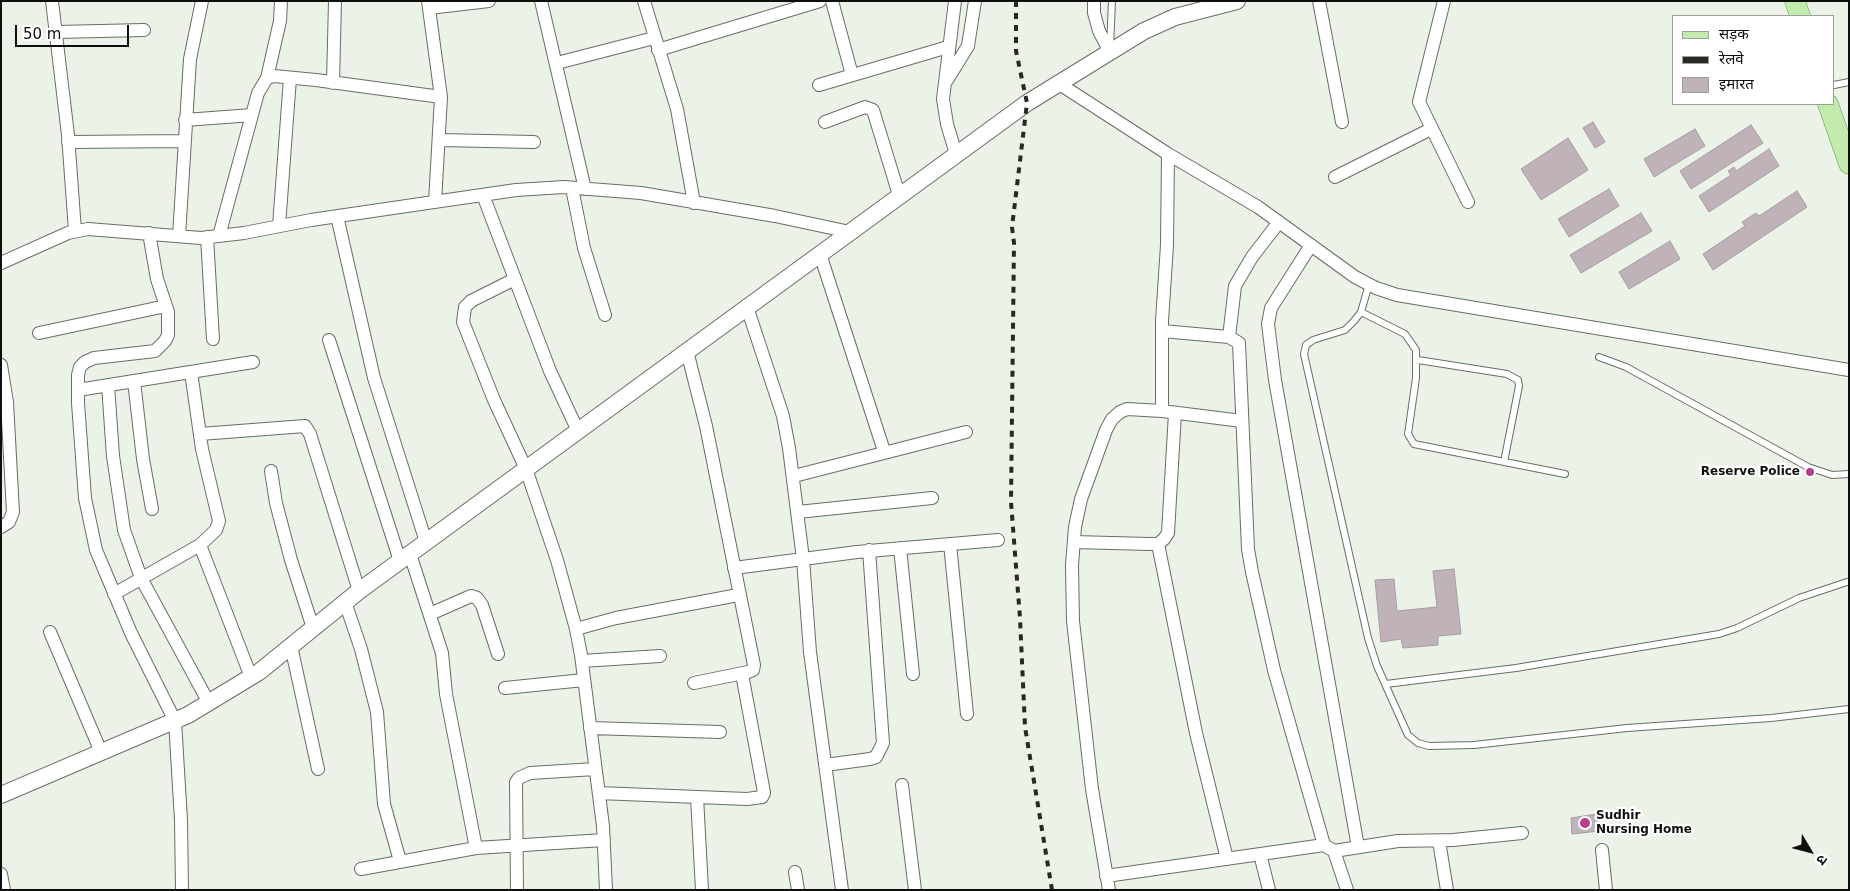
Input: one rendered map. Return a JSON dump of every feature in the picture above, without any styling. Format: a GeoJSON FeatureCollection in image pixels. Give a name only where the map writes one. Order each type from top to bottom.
{"type":"FeatureCollection","features":[{"type":"Feature","properties":{"kind":"main road"},"geometry":{"type":"LineString","coordinates":[[1795,1],[1800,15]]}},
{"type":"Feature","properties":{"kind":"main road"},"geometry":{"type":"LineString","coordinates":[[1828,105],[1849,164]]}},
{"type":"Feature","properties":{"kind":"street"},"geometry":{"type":"LineString","coordinates":[[52,1],[68,142],[75,232]]}},
{"type":"Feature","properties":{"kind":"street"},"geometry":{"type":"LineString","coordinates":[[179,236],[190,59],[202,1]]}},
{"type":"Feature","properties":{"kind":"street"},"geometry":{"type":"LineString","coordinates":[[213,339],[213,237],[258,93],[267,78],[280,21],[281,1]]}},
{"type":"Feature","properties":{"kind":"street"},"geometry":{"type":"LineString","coordinates":[[333,83],[334,1]]}},
{"type":"Feature","properties":{"kind":"street"},"geometry":{"type":"LineString","coordinates":[[435,202],[441,97],[428,5],[489,1]]}},
{"type":"Feature","properties":{"kind":"street"},"geometry":{"type":"LineString","coordinates":[[541,1],[585,189]]}},
{"type":"Feature","properties":{"kind":"street"},"geometry":{"type":"LineString","coordinates":[[644,1],[677,109],[694,204]]}},
{"type":"Feature","properties":{"kind":"street"},"geometry":{"type":"LineString","coordinates":[[658,50],[820,1]]}},
{"type":"Feature","properties":{"kind":"street"},"geometry":{"type":"LineString","coordinates":[[832,1],[852,75]]}},
{"type":"Feature","properties":{"kind":"street"},"geometry":{"type":"LineString","coordinates":[[955,1],[943,99],[946,124],[956,154]]}},
{"type":"Feature","properties":{"kind":"street"},"geometry":{"type":"LineString","coordinates":[[946,82],[968,46],[976,1]]}},
{"type":"Feature","properties":{"kind":"street"},"geometry":{"type":"LineString","coordinates":[[1094,1],[1094,12],[1099,31],[1110,52]]}},
{"type":"Feature","properties":{"kind":"street"},"geometry":{"type":"LineString","coordinates":[[1,795],[175,721],[251,677],[405,557],[956,154],[1058,83],[1144,32],[1176,17],[1237,1]]}},
{"type":"Feature","properties":{"kind":"street"},"geometry":{"type":"LineString","coordinates":[[1319,1],[1342,122]]}},
{"type":"Feature","properties":{"kind":"street"},"geometry":{"type":"LineString","coordinates":[[1444,1],[1419,102],[1468,202]]}},
{"type":"Feature","properties":{"kind":"street"},"geometry":{"type":"LineString","coordinates":[[56,32],[144,30]]}},
{"type":"Feature","properties":{"kind":"street"},"geometry":{"type":"LineString","coordinates":[[557,63],[654,38]]}},
{"type":"Feature","properties":{"kind":"street"},"geometry":{"type":"LineString","coordinates":[[819,85],[948,47]]}},
{"type":"Feature","properties":{"kind":"street"},"geometry":{"type":"LineString","coordinates":[[267,78],[290,78],[441,97]]}},
{"type":"Feature","properties":{"kind":"street"},"geometry":{"type":"LineString","coordinates":[[279,226],[290,78]]}},
{"type":"Feature","properties":{"kind":"street"},"geometry":{"type":"LineString","coordinates":[[1058,83],[1168,154],[1258,207],[1369,284],[1397,295],[1849,370]]}},
{"type":"Feature","properties":{"kind":"street"},"geometry":{"type":"LineString","coordinates":[[825,122],[865,107],[873,110],[900,195]]}},
{"type":"Feature","properties":{"kind":"street"},"geometry":{"type":"LineString","coordinates":[[185,120],[252,115]]}},
{"type":"Feature","properties":{"kind":"street"},"geometry":{"type":"LineString","coordinates":[[1335,176],[1431,129]]}},
{"type":"Feature","properties":{"kind":"street"},"geometry":{"type":"LineString","coordinates":[[440,140],[534,142]]}},
{"type":"Feature","properties":{"kind":"street"},"geometry":{"type":"LineString","coordinates":[[68,142],[184,141]]}},
{"type":"Feature","properties":{"kind":"street"},"geometry":{"type":"LineString","coordinates":[[1074,542],[1158,544],[1168,533],[1168,412],[1162,331],[1167,245],[1168,154]]}},
{"type":"Feature","properties":{"kind":"street"},"geometry":{"type":"LineString","coordinates":[[1,264],[75,232],[102,229],[213,237],[337,216],[516,190],[572,188],[640,193],[694,204],[775,216],[850,232]]}},
{"type":"Feature","properties":{"kind":"street"},"geometry":{"type":"LineString","coordinates":[[572,188],[580,234],[605,315]]}},
{"type":"Feature","properties":{"kind":"street"},"geometry":{"type":"LineString","coordinates":[[483,195],[550,371],[578,430]]}},
{"type":"Feature","properties":{"kind":"street"},"geometry":{"type":"LineString","coordinates":[[337,216],[374,378],[426,542]]}},
{"type":"Feature","properties":{"kind":"street"},"geometry":{"type":"LineString","coordinates":[[1229,337],[1235,286],[1252,257],[1279,222]]}},
{"type":"Feature","properties":{"kind":"street"},"geometry":{"type":"LineString","coordinates":[[149,233],[157,279],[169,319],[168,336],[155,351],[94,358],[85,362],[80,367],[78,390],[85,498],[96,550],[114,594],[175,721],[181,820],[182,890]]}},
{"type":"Feature","properties":{"kind":"street"},"geometry":{"type":"LineString","coordinates":[[1311,245],[1271,308],[1268,324],[1274,380],[1358,847]]}},
{"type":"Feature","properties":{"kind":"street"},"geometry":{"type":"LineString","coordinates":[[820,254],[884,452]]}},
{"type":"Feature","properties":{"kind":"street"},"geometry":{"type":"LineString","coordinates":[[515,279],[465,306],[463,322],[526,469],[557,560],[576,628],[599,793],[604,840],[606,890]]}},
{"type":"Feature","properties":{"kind":"street"},"geometry":{"type":"LineString","coordinates":[[39,332],[166,306]]}},
{"type":"Feature","properties":{"kind":"street"},"geometry":{"type":"LineString","coordinates":[[746,308],[783,416],[794,476],[810,652],[842,890]]}},
{"type":"Feature","properties":{"kind":"street"},"geometry":{"type":"LineString","coordinates":[[1162,331],[1229,337],[1236,339],[1241,350],[1248,549],[1252,572],[1274,670],[1329,848],[1347,890]]}},
{"type":"Feature","properties":{"kind":"street"},"geometry":{"type":"LineString","coordinates":[[329,340],[405,557],[430,614],[442,653],[449,712],[476,848]]}},
{"type":"Feature","properties":{"kind":"street"},"geometry":{"type":"LineString","coordinates":[[687,351],[706,426],[738,594],[754,665],[753,670],[742,674],[694,683]]}},
{"type":"Feature","properties":{"kind":"street"},"geometry":{"type":"LineString","coordinates":[[78,390],[253,362]]}},
{"type":"Feature","properties":{"kind":"street"},"geometry":{"type":"LineString","coordinates":[[1,365],[6,469],[14,512],[9,522],[1,527]]}},
{"type":"Feature","properties":{"kind":"street"},"geometry":{"type":"LineString","coordinates":[[114,594],[200,545],[216,530],[219,521],[200,434],[191,372]]}},
{"type":"Feature","properties":{"kind":"street"},"geometry":{"type":"LineString","coordinates":[[134,381],[142,459],[152,508]]}},
{"type":"Feature","properties":{"kind":"street"},"geometry":{"type":"LineString","coordinates":[[108,385],[113,456],[124,530],[141,578],[208,703]]}},
{"type":"Feature","properties":{"kind":"street"},"geometry":{"type":"LineString","coordinates":[[1108,890],[1092,789],[1073,621],[1072,565],[1081,499],[1112,419],[1120,412],[1127,410],[1168,412],[1242,421]]}},
{"type":"Feature","properties":{"kind":"street"},"geometry":{"type":"LineString","coordinates":[[200,434],[305,426],[310,434],[359,591]]}},
{"type":"Feature","properties":{"kind":"street"},"geometry":{"type":"LineString","coordinates":[[794,476],[966,432]]}},
{"type":"Feature","properties":{"kind":"street"},"geometry":{"type":"LineString","coordinates":[[271,471],[276,503],[288,550],[313,628]]}},
{"type":"Feature","properties":{"kind":"street"},"geometry":{"type":"LineString","coordinates":[[798,512],[932,498]]}},
{"type":"Feature","properties":{"kind":"street"},"geometry":{"type":"LineString","coordinates":[[734,568],[869,550],[998,540]]}},
{"type":"Feature","properties":{"kind":"street"},"geometry":{"type":"LineString","coordinates":[[950,544],[967,714]]}},
{"type":"Feature","properties":{"kind":"street"},"geometry":{"type":"LineString","coordinates":[[1158,544],[1196,733],[1227,859]]}},
{"type":"Feature","properties":{"kind":"street"},"geometry":{"type":"LineString","coordinates":[[200,545],[251,677]]}},
{"type":"Feature","properties":{"kind":"street"},"geometry":{"type":"LineString","coordinates":[[900,548],[913,674]]}},
{"type":"Feature","properties":{"kind":"street"},"geometry":{"type":"LineString","coordinates":[[825,765],[876,757],[883,743],[869,550]]}},
{"type":"Feature","properties":{"kind":"street"},"geometry":{"type":"LineString","coordinates":[[576,628],[616,618],[738,594]]}},
{"type":"Feature","properties":{"kind":"street"},"geometry":{"type":"LineString","coordinates":[[430,614],[471,596],[477,598],[482,605],[498,654]]}},
{"type":"Feature","properties":{"kind":"street"},"geometry":{"type":"LineString","coordinates":[[345,602],[364,658],[377,712],[384,804],[400,861]]}},
{"type":"Feature","properties":{"kind":"street"},"geometry":{"type":"LineString","coordinates":[[50,632],[101,752]]}},
{"type":"Feature","properties":{"kind":"street"},"geometry":{"type":"LineString","coordinates":[[291,646],[318,769]]}},
{"type":"Feature","properties":{"kind":"street"},"geometry":{"type":"LineString","coordinates":[[582,661],[660,656]]}},
{"type":"Feature","properties":{"kind":"street"},"geometry":{"type":"LineString","coordinates":[[599,793],[756,799],[764,793],[742,674]]}},
{"type":"Feature","properties":{"kind":"street"},"geometry":{"type":"LineString","coordinates":[[505,688],[584,680]]}},
{"type":"Feature","properties":{"kind":"street"},"geometry":{"type":"LineString","coordinates":[[590,728],[720,732]]}},
{"type":"Feature","properties":{"kind":"street"},"geometry":{"type":"LineString","coordinates":[[517,890],[516,782],[519,778],[530,773],[595,769]]}},
{"type":"Feature","properties":{"kind":"street"},"geometry":{"type":"LineString","coordinates":[[902,786],[916,890]]}},
{"type":"Feature","properties":{"kind":"street"},"geometry":{"type":"LineString","coordinates":[[697,797],[702,890]]}},
{"type":"Feature","properties":{"kind":"street"},"geometry":{"type":"LineString","coordinates":[[1106,876],[1260,854],[1358,847],[1398,841],[1439,840],[1522,833]]}},
{"type":"Feature","properties":{"kind":"street"},"geometry":{"type":"LineString","coordinates":[[361,869],[476,848],[604,840]]}},
{"type":"Feature","properties":{"kind":"street"},"geometry":{"type":"LineString","coordinates":[[1439,840],[1447,890]]}},
{"type":"Feature","properties":{"kind":"street"},"geometry":{"type":"LineString","coordinates":[[1602,850],[1606,890]]}},
{"type":"Feature","properties":{"kind":"street"},"geometry":{"type":"LineString","coordinates":[[1260,854],[1269,890]]}},
{"type":"Feature","properties":{"kind":"street"},"geometry":{"type":"LineString","coordinates":[[795,872],[798,890]]}},
{"type":"Feature","properties":{"kind":"street"},"geometry":{"type":"LineString","coordinates":[[1,874],[4,890]]}},
{"type":"Feature","properties":{"kind":"lane"},"geometry":{"type":"LineString","coordinates":[[1110,52],[1112,1]]}},
{"type":"Feature","properties":{"kind":"lane"},"geometry":{"type":"LineString","coordinates":[[1835,85],[1849,82]]}},
{"type":"Feature","properties":{"kind":"lane"},"geometry":{"type":"LineString","coordinates":[[1369,284],[1361,312],[1346,330],[1312,340],[1306,345],[1304,354],[1368,638],[1408,735],[1418,743],[1429,746],[1474,745],[1627,728],[1771,718],[1849,710]]}},
{"type":"Feature","properties":{"kind":"lane"},"geometry":{"type":"LineString","coordinates":[[1361,312],[1405,334],[1416,350],[1418,360],[1408,434],[1414,444],[1565,474]]}},
{"type":"Feature","properties":{"kind":"lane"},"geometry":{"type":"LineString","coordinates":[[1599,357],[1626,366],[1808,467],[1832,476],[1849,474]]}},
{"type":"Feature","properties":{"kind":"lane"},"geometry":{"type":"LineString","coordinates":[[1418,360],[1506,374],[1518,380],[1519,386],[1504,462]]}},
{"type":"Feature","properties":{"kind":"lane"},"geometry":{"type":"LineString","coordinates":[[1386,684],[1516,668],[1719,634],[1737,628],[1798,598],[1847,582]]}},
{"type":"Feature","properties":{"kind":"building"},"geometry":{"type":"Polygon","coordinates":[[[1593,122],[1605,142],[1595,148],[1583,128],[1593,122]]]}},
{"type":"Feature","properties":{"kind":"building"},"geometry":{"type":"Polygon","coordinates":[[[1751,125],[1763,143],[1691,189],[1680,171],[1751,125]]]}},
{"type":"Feature","properties":{"kind":"building"},"geometry":{"type":"Polygon","coordinates":[[[1695,129],[1705,146],[1654,177],[1644,159],[1695,129]]]}},
{"type":"Feature","properties":{"kind":"building"},"geometry":{"type":"Polygon","coordinates":[[[1568,138],[1588,170],[1541,200],[1521,169],[1568,138]]]}},
{"type":"Feature","properties":{"kind":"building"},"geometry":{"type":"Polygon","coordinates":[[[1769,149],[1779,166],[1709,212],[1699,196],[1731,175],[1728,171],[1734,167],[1736,171],[1769,149]]]}},
{"type":"Feature","properties":{"kind":"building"},"geometry":{"type":"Polygon","coordinates":[[[1609,189],[1619,206],[1569,237],[1558,219],[1609,189]]]}},
{"type":"Feature","properties":{"kind":"building"},"geometry":{"type":"Polygon","coordinates":[[[1797,191],[1807,207],[1713,270],[1703,254],[1745,226],[1742,222],[1756,213],[1759,216],[1797,191]]]}},
{"type":"Feature","properties":{"kind":"building"},"geometry":{"type":"Polygon","coordinates":[[[1641,213],[1652,231],[1581,273],[1570,255],[1641,213]]]}},
{"type":"Feature","properties":{"kind":"building"},"geometry":{"type":"Polygon","coordinates":[[[1670,241],[1680,259],[1629,289],[1619,272],[1670,241]]]}},
{"type":"Feature","properties":{"kind":"building"},"geometry":{"type":"Polygon","coordinates":[[[1454,569],[1461,634],[1438,636],[1438,645],[1403,648],[1401,639],[1381,642],[1375,580],[1394,579],[1397,611],[1437,607],[1433,571],[1454,569]]]}},
{"type":"Feature","properties":{"kind":"building"},"geometry":{"type":"Polygon","coordinates":[[[1597,814],[1599,831],[1572,834],[1571,818],[1597,814]]]}},
{"type":"Feature","properties":{"kind":"railway"},"geometry":{"type":"LineString","coordinates":[[1016,1],[1016,51],[1027,103],[1012,227],[1014,243],[1011,502],[1020,618],[1025,727],[1052,890]]}},
{"type":"Feature","properties":{"kind":"place","name":"Reserve Police"},"geometry":{"type":"Point","coordinates":[1810,472]}},
{"type":"Feature","properties":{"kind":"place","name":"Sudhir Nursing Home"},"geometry":{"type":"Point","coordinates":[1585,823]}}]}
